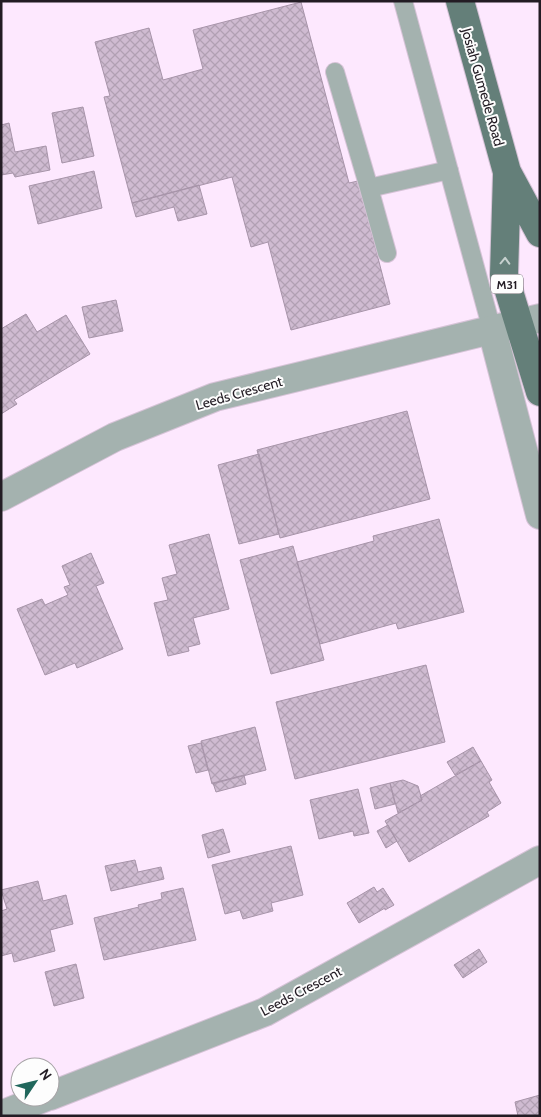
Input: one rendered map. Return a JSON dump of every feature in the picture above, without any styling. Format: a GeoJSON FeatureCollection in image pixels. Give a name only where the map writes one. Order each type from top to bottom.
{"type":"FeatureCollection","features":[{"type":"Feature","properties":{"kind":"main road","name":"Josiah Gumede Road"},"geometry":{"type":"LineString","coordinates":[[460,1],[507,172],[504,276],[530,321],[540,392]]}},
{"type":"Feature","properties":{"kind":"main road","name":"Josiah Gumede Road"},"geometry":{"type":"LineString","coordinates":[[507,172],[536,216]]}},
{"type":"Feature","properties":{"kind":"street","name":"Leeds Crescent"},"geometry":{"type":"LineString","coordinates":[[1,497],[115,437],[215,397],[530,321]]}},
{"type":"Feature","properties":{"kind":"street"},"geometry":{"type":"LineString","coordinates":[[492,330],[540,515]]}},
{"type":"Feature","properties":{"kind":"street","name":"Leeds Crescent"},"geometry":{"type":"LineString","coordinates":[[60,1092],[265,1012],[540,860]]}},
{"type":"Feature","properties":{"kind":"street"},"geometry":{"type":"LineString","coordinates":[[1,1115],[21,1107]]}},
{"type":"Feature","properties":{"kind":"lane"},"geometry":{"type":"LineString","coordinates":[[403,1],[492,330]]}},
{"type":"Feature","properties":{"kind":"lane"},"geometry":{"type":"LineString","coordinates":[[335,72],[387,253]]}},
{"type":"Feature","properties":{"kind":"lane"},"geometry":{"type":"LineString","coordinates":[[369,188],[449,170]]}},
{"type":"Feature","properties":{"kind":"building"},"geometry":{"type":"Polygon","coordinates":[[[301,2],[349,183],[358,181],[390,304],[291,330],[268,242],[251,247],[232,177],[132,203],[104,97],[110,96],[95,42],[149,28],[163,80],[203,69],[193,30],[301,2]]]}},
{"type":"Feature","properties":{"kind":"building"},"geometry":{"type":"Polygon","coordinates":[[[83,107],[94,156],[62,163],[52,113],[83,107]]]}},
{"type":"Feature","properties":{"kind":"building"},"geometry":{"type":"Polygon","coordinates":[[[9,123],[15,152],[46,146],[50,170],[15,177],[13,173],[1,175],[1,125],[9,123]]]}},
{"type":"Feature","properties":{"kind":"building"},"geometry":{"type":"Polygon","coordinates":[[[94,171],[102,208],[38,224],[29,186],[94,171]]]}},
{"type":"Feature","properties":{"kind":"building"},"geometry":{"type":"Polygon","coordinates":[[[199,185],[207,214],[178,221],[174,207],[136,217],[132,203],[199,185]]]}},
{"type":"Feature","properties":{"kind":"building"},"geometry":{"type":"Polygon","coordinates":[[[116,300],[123,331],[89,338],[82,307],[116,300]]]}},
{"type":"Feature","properties":{"kind":"building"},"geometry":{"type":"Polygon","coordinates":[[[26,314],[37,332],[66,315],[90,354],[14,400],[17,404],[1,414],[1,329],[26,314]]]}},
{"type":"Feature","properties":{"kind":"building"},"geometry":{"type":"Polygon","coordinates":[[[407,411],[430,499],[280,538],[257,450],[407,411]]]}},
{"type":"Feature","properties":{"kind":"building"},"geometry":{"type":"Polygon","coordinates":[[[259,454],[279,534],[239,544],[218,465],[259,454]]]}},
{"type":"Feature","properties":{"kind":"building"},"geometry":{"type":"Polygon","coordinates":[[[439,519],[464,612],[398,629],[396,623],[320,644],[297,562],[374,541],[373,536],[439,519]]]}},
{"type":"Feature","properties":{"kind":"building"},"geometry":{"type":"Polygon","coordinates":[[[209,534],[229,609],[193,618],[200,644],[188,647],[189,651],[168,656],[154,603],[168,600],[162,578],[177,574],[169,545],[209,534]]]}},
{"type":"Feature","properties":{"kind":"building"},"geometry":{"type":"Polygon","coordinates":[[[293,546],[324,660],[271,674],[240,560],[293,546]]]}},
{"type":"Feature","properties":{"kind":"building"},"geometry":{"type":"Polygon","coordinates":[[[91,553],[104,583],[96,586],[123,649],[77,668],[75,663],[45,675],[17,609],[42,599],[45,605],[68,595],[64,587],[70,585],[62,566],[91,553]]]}},
{"type":"Feature","properties":{"kind":"building"},"geometry":{"type":"Polygon","coordinates":[[[426,665],[445,742],[295,779],[276,702],[426,665]]]}},
{"type":"Feature","properties":{"kind":"building"},"geometry":{"type":"Polygon","coordinates":[[[255,727],[266,770],[212,784],[201,741],[255,727]]]}},
{"type":"Feature","properties":{"kind":"building"},"geometry":{"type":"Polygon","coordinates":[[[201,743],[208,770],[196,773],[188,746],[201,743]]]}},
{"type":"Feature","properties":{"kind":"building"},"geometry":{"type":"Polygon","coordinates":[[[473,747],[481,761],[455,775],[447,762],[473,747]]]}},
{"type":"Feature","properties":{"kind":"building"},"geometry":{"type":"Polygon","coordinates":[[[481,761],[492,780],[489,782],[501,803],[487,812],[489,816],[409,862],[385,821],[422,800],[420,796],[481,761]]]}},
{"type":"Feature","properties":{"kind":"building"},"geometry":{"type":"Polygon","coordinates":[[[244,775],[246,784],[216,792],[213,783],[244,775]]]}},
{"type":"Feature","properties":{"kind":"building"},"geometry":{"type":"Polygon","coordinates":[[[403,780],[418,786],[422,800],[398,813],[390,783],[403,780]]]}},
{"type":"Feature","properties":{"kind":"building"},"geometry":{"type":"Polygon","coordinates":[[[390,783],[395,804],[375,809],[370,788],[390,783]]]}},
{"type":"Feature","properties":{"kind":"building"},"geometry":{"type":"Polygon","coordinates":[[[358,789],[369,833],[354,836],[353,831],[319,839],[310,800],[358,789]]]}},
{"type":"Feature","properties":{"kind":"building"},"geometry":{"type":"Polygon","coordinates":[[[388,825],[397,841],[386,848],[377,831],[388,825]]]}},
{"type":"Feature","properties":{"kind":"building"},"geometry":{"type":"Polygon","coordinates":[[[223,829],[230,852],[208,858],[202,835],[223,829]]]}},
{"type":"Feature","properties":{"kind":"building"},"geometry":{"type":"Polygon","coordinates":[[[291,846],[303,895],[271,903],[273,911],[243,919],[240,910],[225,914],[212,865],[291,846]]]}},
{"type":"Feature","properties":{"kind":"building"},"geometry":{"type":"Polygon","coordinates":[[[135,860],[138,872],[161,867],[164,879],[111,891],[105,866],[135,860]]]}},
{"type":"Feature","properties":{"kind":"building"},"geometry":{"type":"Polygon","coordinates":[[[38,881],[43,901],[66,895],[73,924],[50,930],[55,951],[14,962],[12,953],[1,956],[1,911],[7,909],[1,890],[38,881]]]}},
{"type":"Feature","properties":{"kind":"building"},"geometry":{"type":"Polygon","coordinates":[[[374,887],[377,892],[383,888],[394,905],[359,923],[347,903],[374,887]]]}},
{"type":"Feature","properties":{"kind":"building"},"geometry":{"type":"Polygon","coordinates":[[[183,888],[196,940],[104,960],[94,918],[139,907],[138,905],[162,899],[161,893],[183,888]]]}},
{"type":"Feature","properties":{"kind":"building"},"geometry":{"type":"Polygon","coordinates":[[[479,949],[487,962],[463,978],[454,965],[479,949]]]}},
{"type":"Feature","properties":{"kind":"building"},"geometry":{"type":"Polygon","coordinates":[[[76,964],[84,998],[54,1006],[45,972],[76,964]]]}},
{"type":"Feature","properties":{"kind":"building"},"geometry":{"type":"Polygon","coordinates":[[[540,1095],[540,1116],[518,1116],[515,1102],[540,1095]]]}}]}
